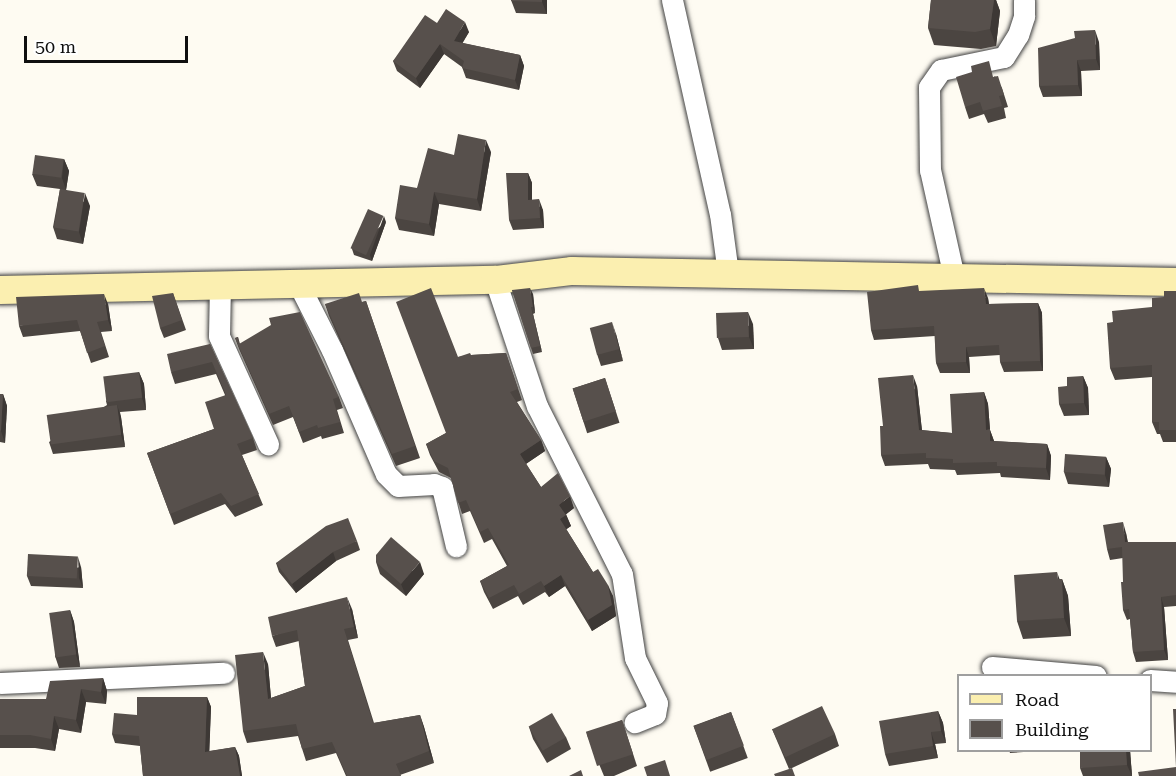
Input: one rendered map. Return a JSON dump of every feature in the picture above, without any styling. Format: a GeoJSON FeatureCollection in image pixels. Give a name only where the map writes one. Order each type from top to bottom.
{"type":"FeatureCollection","features":[{"type":"Feature","properties":{"kind":"street"},"geometry":{"type":"LineString","coordinates":[[672,0],[720,214],[728,273]]}},
{"type":"Feature","properties":{"kind":"street"},"geometry":{"type":"LineString","coordinates":[[954,277],[930,170],[929,87],[941,70],[1004,57],[1018,35],[1024,16],[1024,0]]}},
{"type":"Feature","properties":{"kind":"street"},"geometry":{"type":"LineString","coordinates":[[0,290],[495,280],[572,271],[1176,282]]}},
{"type":"Feature","properties":{"kind":"street"},"geometry":{"type":"LineString","coordinates":[[495,280],[537,406],[622,574],[635,658],[657,703],[656,714],[635,722]]}},
{"type":"Feature","properties":{"kind":"street"},"geometry":{"type":"LineString","coordinates":[[298,283],[332,350],[386,474],[398,486],[434,484],[442,488],[456,546]]}},
{"type":"Feature","properties":{"kind":"street"},"geometry":{"type":"LineString","coordinates":[[220,284],[219,336],[230,366],[268,444]]}},
{"type":"Feature","properties":{"kind":"street"},"geometry":{"type":"LineString","coordinates":[[992,667],[1083,674]]}},
{"type":"Feature","properties":{"kind":"street"},"geometry":{"type":"LineString","coordinates":[[0,683],[224,673]]}},
{"type":"Feature","properties":{"kind":"street"},"geometry":{"type":"LineString","coordinates":[[1152,680],[1176,682]]}},
{"type":"Feature","properties":{"kind":"building"},"geometry":{"type":"Polygon","coordinates":[[[542,0],[542,2],[511,1],[542,0]]]}},
{"type":"Feature","properties":{"kind":"building"},"geometry":{"type":"Polygon","coordinates":[[[931,0],[994,0],[990,29],[975,32],[928,28],[931,0]]]}},
{"type":"Feature","properties":{"kind":"building"},"geometry":{"type":"Polygon","coordinates":[[[446,9],[465,22],[454,41],[520,55],[515,80],[462,68],[464,61],[440,44],[416,78],[393,61],[425,15],[437,23],[446,9]]]}},
{"type":"Feature","properties":{"kind":"building"},"geometry":{"type":"Polygon","coordinates":[[[1095,30],[1096,59],[1077,60],[1078,85],[1039,86],[1038,48],[1075,38],[1074,31],[1095,30]]]}},
{"type":"Feature","properties":{"kind":"building"},"geometry":{"type":"Polygon","coordinates":[[[989,61],[993,77],[998,76],[1004,95],[999,96],[1002,106],[983,111],[980,102],[965,107],[956,77],[972,72],[971,66],[989,61]]]}},
{"type":"Feature","properties":{"kind":"building"},"geometry":{"type":"Polygon","coordinates":[[[458,134],[486,140],[477,199],[434,192],[429,224],[395,218],[400,185],[417,188],[428,148],[454,155],[458,134]]]}},
{"type":"Feature","properties":{"kind":"building"},"geometry":{"type":"Polygon","coordinates":[[[35,155],[64,159],[61,178],[32,174],[35,155]]]}},
{"type":"Feature","properties":{"kind":"building"},"geometry":{"type":"Polygon","coordinates":[[[506,173],[528,173],[528,200],[539,199],[540,218],[509,220],[506,173]]]}},
{"type":"Feature","properties":{"kind":"building"},"geometry":{"type":"Polygon","coordinates":[[[60,189],[85,193],[79,231],[54,228],[60,189]]]}},
{"type":"Feature","properties":{"kind":"building"},"geometry":{"type":"Polygon","coordinates":[[[368,209],[384,216],[366,255],[351,248],[368,209]]]}},
{"type":"Feature","properties":{"kind":"building"},"geometry":{"type":"Polygon","coordinates":[[[918,285],[919,291],[984,288],[986,304],[1038,303],[1040,361],[1000,362],[999,345],[966,347],[966,362],[936,363],[934,326],[871,330],[867,292],[918,285]]]}},
{"type":"Feature","properties":{"kind":"building"},"geometry":{"type":"Polygon","coordinates":[[[431,288],[458,357],[470,353],[471,355],[506,353],[518,389],[510,392],[541,440],[520,454],[541,487],[558,473],[570,496],[559,505],[566,515],[560,519],[593,572],[598,569],[608,585],[612,605],[588,620],[561,575],[544,586],[541,581],[519,594],[514,585],[489,598],[480,581],[509,565],[488,528],[480,532],[466,500],[458,503],[448,468],[434,461],[426,444],[446,433],[396,302],[431,288]]]}},
{"type":"Feature","properties":{"kind":"building"},"geometry":{"type":"Polygon","coordinates":[[[530,288],[533,307],[531,307],[540,346],[531,348],[512,290],[530,288]]]}},
{"type":"Feature","properties":{"kind":"building"},"geometry":{"type":"Polygon","coordinates":[[[1164,291],[1176,291],[1176,430],[1159,430],[1159,422],[1152,422],[1152,365],[1110,368],[1107,323],[1113,322],[1112,311],[1152,307],[1152,298],[1164,297],[1164,291]]]}},
{"type":"Feature","properties":{"kind":"building"},"geometry":{"type":"Polygon","coordinates":[[[173,293],[182,320],[160,328],[152,296],[173,293]]]}},
{"type":"Feature","properties":{"kind":"building"},"geometry":{"type":"Polygon","coordinates":[[[359,293],[362,302],[366,301],[415,446],[392,454],[325,304],[359,293]]]}},
{"type":"Feature","properties":{"kind":"building"},"geometry":{"type":"Polygon","coordinates":[[[104,294],[108,320],[97,322],[105,346],[87,353],[77,320],[19,326],[16,297],[104,294]]]}},
{"type":"Feature","properties":{"kind":"building"},"geometry":{"type":"Polygon","coordinates":[[[300,312],[339,397],[333,399],[340,422],[318,428],[317,425],[299,432],[289,406],[269,414],[235,338],[238,337],[239,344],[271,325],[269,318],[300,312]]]}},
{"type":"Feature","properties":{"kind":"building"},"geometry":{"type":"Polygon","coordinates":[[[748,312],[749,337],[717,338],[716,313],[748,312]]]}},
{"type":"Feature","properties":{"kind":"building"},"geometry":{"type":"Polygon","coordinates":[[[612,322],[619,349],[597,355],[590,328],[612,322]]]}},
{"type":"Feature","properties":{"kind":"building"},"geometry":{"type":"Polygon","coordinates":[[[210,344],[253,438],[237,444],[259,494],[231,506],[221,493],[170,514],[147,453],[214,429],[205,402],[226,395],[212,362],[171,372],[167,354],[210,344]]]}},
{"type":"Feature","properties":{"kind":"building"},"geometry":{"type":"Polygon","coordinates":[[[139,372],[142,398],[106,402],[103,376],[139,372]]]}},
{"type":"Feature","properties":{"kind":"building"},"geometry":{"type":"Polygon","coordinates":[[[913,375],[919,430],[952,433],[950,394],[984,392],[986,430],[990,429],[990,441],[1047,444],[1046,468],[997,466],[997,462],[953,463],[953,459],[926,458],[926,453],[881,455],[880,426],[883,426],[878,378],[913,375]]]}},
{"type":"Feature","properties":{"kind":"building"},"geometry":{"type":"Polygon","coordinates":[[[1083,376],[1084,403],[1059,404],[1058,387],[1067,386],[1067,377],[1083,376]]]}},
{"type":"Feature","properties":{"kind":"building"},"geometry":{"type":"Polygon","coordinates":[[[605,378],[616,411],[583,422],[573,389],[605,378]]]}},
{"type":"Feature","properties":{"kind":"building"},"geometry":{"type":"Polygon","coordinates":[[[0,394],[3,394],[1,431],[0,430],[0,394]]]}},
{"type":"Feature","properties":{"kind":"building"},"geometry":{"type":"Polygon","coordinates":[[[117,405],[121,435],[51,445],[47,415],[117,405]]]}},
{"type":"Feature","properties":{"kind":"building"},"geometry":{"type":"Polygon","coordinates":[[[1065,454],[1106,457],[1105,475],[1064,472],[1065,454]]]}},
{"type":"Feature","properties":{"kind":"building"},"geometry":{"type":"Polygon","coordinates":[[[348,518],[357,541],[333,552],[292,584],[276,563],[326,526],[348,518]]]}},
{"type":"Feature","properties":{"kind":"building"},"geometry":{"type":"Polygon","coordinates":[[[1123,522],[1125,542],[1176,542],[1176,595],[1161,597],[1164,650],[1133,652],[1129,609],[1123,610],[1122,547],[1107,549],[1103,525],[1123,522]]]}},
{"type":"Feature","properties":{"kind":"building"},"geometry":{"type":"Polygon","coordinates":[[[391,537],[420,562],[401,584],[376,562],[376,555],[391,537]]]}},
{"type":"Feature","properties":{"kind":"building"},"geometry":{"type":"Polygon","coordinates":[[[28,554],[78,557],[77,579],[27,576],[28,554]]]}},
{"type":"Feature","properties":{"kind":"building"},"geometry":{"type":"Polygon","coordinates":[[[1057,572],[1058,579],[1062,579],[1064,618],[1017,621],[1014,575],[1057,572]]]}},
{"type":"Feature","properties":{"kind":"building"},"geometry":{"type":"Polygon","coordinates":[[[347,597],[354,627],[344,629],[373,723],[420,715],[429,751],[396,764],[401,776],[347,776],[332,742],[302,749],[296,724],[243,731],[235,655],[263,652],[268,699],[305,686],[297,630],[272,636],[268,617],[347,597]]]}},
{"type":"Feature","properties":{"kind":"building"},"geometry":{"type":"Polygon","coordinates":[[[70,610],[76,655],[55,657],[49,613],[70,610]]]}},
{"type":"Feature","properties":{"kind":"building"},"geometry":{"type":"Polygon","coordinates":[[[103,678],[101,692],[81,689],[76,720],[54,716],[51,739],[30,735],[0,735],[0,699],[46,699],[50,681],[103,678]]]}},
{"type":"Feature","properties":{"kind":"building"},"geometry":{"type":"Polygon","coordinates":[[[137,697],[207,697],[205,752],[235,747],[240,776],[143,776],[139,736],[112,734],[114,713],[137,715],[137,697]]]}},
{"type":"Feature","properties":{"kind":"building"},"geometry":{"type":"Polygon","coordinates":[[[822,706],[835,734],[785,757],[772,729],[822,706]]]}},
{"type":"Feature","properties":{"kind":"building"},"geometry":{"type":"Polygon","coordinates":[[[1173,709],[1176,709],[1176,767],[1173,709]]]}},
{"type":"Feature","properties":{"kind":"building"},"geometry":{"type":"Polygon","coordinates":[[[938,711],[941,731],[931,732],[933,746],[885,754],[879,721],[938,711]]]}},
{"type":"Feature","properties":{"kind":"building"},"geometry":{"type":"Polygon","coordinates":[[[731,712],[744,746],[707,760],[694,726],[731,712]]]}},
{"type":"Feature","properties":{"kind":"building"},"geometry":{"type":"Polygon","coordinates":[[[552,713],[566,737],[543,751],[529,726],[552,713]]]}},
{"type":"Feature","properties":{"kind":"building"},"geometry":{"type":"Polygon","coordinates":[[[622,720],[633,754],[597,766],[586,732],[622,720]]]}},
{"type":"Feature","properties":{"kind":"building"},"geometry":{"type":"Polygon","coordinates":[[[1080,752],[1126,752],[1127,765],[1080,768],[1080,752]]]}},
{"type":"Feature","properties":{"kind":"building"},"geometry":{"type":"Polygon","coordinates":[[[665,760],[670,776],[647,776],[644,767],[665,760]]]}},
{"type":"Feature","properties":{"kind":"building"},"geometry":{"type":"Polygon","coordinates":[[[1176,767],[1176,776],[1139,776],[1138,772],[1176,767]]]}},
{"type":"Feature","properties":{"kind":"building"},"geometry":{"type":"Polygon","coordinates":[[[792,768],[795,776],[775,776],[774,774],[792,768]]]}},
{"type":"Feature","properties":{"kind":"building"},"geometry":{"type":"Polygon","coordinates":[[[581,770],[583,776],[569,776],[581,770]]]}}]}
